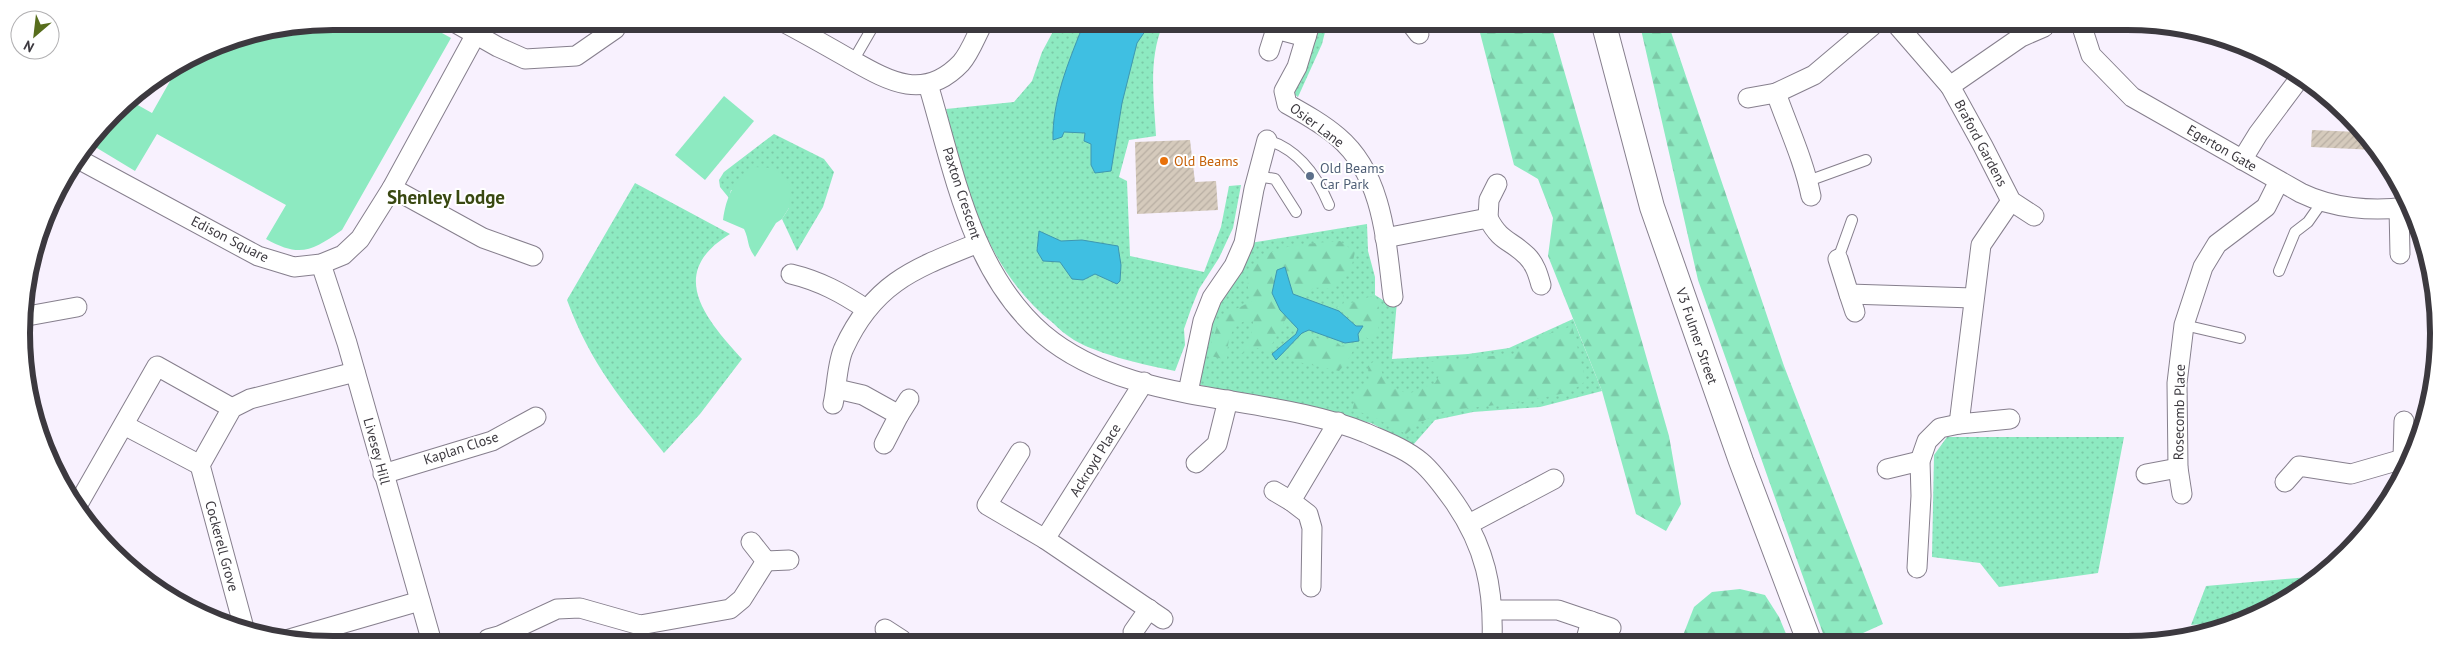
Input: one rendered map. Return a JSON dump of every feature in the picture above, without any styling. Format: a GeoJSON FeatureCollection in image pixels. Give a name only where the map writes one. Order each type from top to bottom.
{"type":"FeatureCollection","features":[{"type":"Feature","properties":{"kind":"street"},"geometry":{"type":"LineString","coordinates":[[469,30],[525,59],[576,56],[614,30]]}},
{"type":"Feature","properties":{"kind":"street"},"geometry":{"type":"LineString","coordinates":[[798,30],[888,80],[907,84],[928,84],[945,77],[962,62],[979,30]]}},
{"type":"Feature","properties":{"kind":"street","name":"Osier Lane"},"geometry":{"type":"LineString","coordinates":[[1269,51],[1276,30]]}},
{"type":"Feature","properties":{"kind":"street","name":"V3 Fulmer Street"},"geometry":{"type":"LineString","coordinates":[[1605,30],[1652,207],[1741,461],[1807,636]]}},
{"type":"Feature","properties":{"kind":"street"},"geometry":{"type":"LineString","coordinates":[[1748,98],[1776,93],[1814,74],[1867,30]]}},
{"type":"Feature","properties":{"kind":"street","name":"Braford Gardens"},"geometry":{"type":"LineString","coordinates":[[1901,30],[1950,86],[2011,201],[2034,216]]}},
{"type":"Feature","properties":{"kind":"street","name":"Braford Gardens"},"geometry":{"type":"LineString","coordinates":[[1950,86],[2021,37],[2037,30]]}},
{"type":"Feature","properties":{"kind":"street","name":"Egerton Gate"},"geometry":{"type":"LineString","coordinates":[[2083,30],[2091,55],[2132,97],[2301,193],[2322,202],[2341,206],[2402,208],[2400,254]]}},
{"type":"Feature","properties":{"kind":"street","name":"Osier Lane"},"geometry":{"type":"LineString","coordinates":[[1308,31],[1296,67],[1284,92],[1287,104],[1315,119],[1340,138],[1356,158],[1371,182],[1385,238],[1393,297]]}},
{"type":"Feature","properties":{"kind":"street","name":"Edison Square"},"geometry":{"type":"LineString","coordinates":[[83,162],[258,256],[294,267],[320,264],[343,255],[360,239],[392,188],[476,34]]}},
{"type":"Feature","properties":{"kind":"street"},"geometry":{"type":"LineString","coordinates":[[2242,160],[2256,136],[2297,82]]}},
{"type":"Feature","properties":{"kind":"street","name":"Paxton Crescent"},"geometry":{"type":"LineString","coordinates":[[928,84],[972,230],[978,243],[990,267],[1014,304],[1044,334],[1080,359],[1124,377],[1188,392],[1338,422],[1386,441],[1421,462],[1446,491],[1468,524],[1485,562],[1493,610],[1492,636]]}},
{"type":"Feature","properties":{"kind":"street"},"geometry":{"type":"LineString","coordinates":[[1776,93],[1810,188]]}},
{"type":"Feature","properties":{"kind":"street"},"geometry":{"type":"LineString","coordinates":[[1188,392],[1203,320],[1212,298],[1234,266],[1244,243],[1257,176],[1267,140]]}},
{"type":"Feature","properties":{"kind":"street","name":"Rosecomb Place"},"geometry":{"type":"LineString","coordinates":[[2182,494],[2178,468],[2177,383],[2184,325],[2203,267],[2217,244],[2266,207],[2279,180]]}},
{"type":"Feature","properties":{"kind":"street"},"geometry":{"type":"LineString","coordinates":[[1497,184],[1489,200],[1488,218],[1496,234],[1527,256],[1536,269],[1541,285]]}},
{"type":"Feature","properties":{"kind":"street"},"geometry":{"type":"LineString","coordinates":[[392,188],[483,238],[532,256]]}},
{"type":"Feature","properties":{"kind":"street","name":"Braford Gardens"},"geometry":{"type":"LineString","coordinates":[[1959,424],[1981,245],[2011,201]]}},
{"type":"Feature","properties":{"kind":"street"},"geometry":{"type":"LineString","coordinates":[[1385,238],[1488,218]]}},
{"type":"Feature","properties":{"kind":"street"},"geometry":{"type":"LineString","coordinates":[[899,415],[863,394],[835,396],[843,349],[866,309],[886,287],[920,266],[978,243]]}},
{"type":"Feature","properties":{"kind":"street"},"geometry":{"type":"LineString","coordinates":[[1838,258],[1852,303],[1973,298]]}},
{"type":"Feature","properties":{"kind":"street","name":"Livesey Hill"},"geometry":{"type":"LineString","coordinates":[[320,264],[355,372],[430,636]]}},
{"type":"Feature","properties":{"kind":"street"},"geometry":{"type":"LineString","coordinates":[[791,274],[812,279],[838,291],[866,309]]}},
{"type":"Feature","properties":{"kind":"street"},"geometry":{"type":"LineString","coordinates":[[31,315],[78,307]]}},
{"type":"Feature","properties":{"kind":"street"},"geometry":{"type":"LineString","coordinates":[[80,500],[157,366],[232,408]]}},
{"type":"Feature","properties":{"kind":"street"},"geometry":{"type":"LineString","coordinates":[[124,425],[200,464],[232,408],[250,399],[355,372]]}},
{"type":"Feature","properties":{"kind":"street","name":"Ackroyd Place"},"geometry":{"type":"LineString","coordinates":[[1045,539],[1144,382]]}},
{"type":"Feature","properties":{"kind":"street"},"geometry":{"type":"LineString","coordinates":[[884,444],[909,399]]}},
{"type":"Feature","properties":{"kind":"street"},"geometry":{"type":"LineString","coordinates":[[1196,463],[1217,444],[1228,400]]}},
{"type":"Feature","properties":{"kind":"street","name":"Kaplan Close"},"geometry":{"type":"LineString","coordinates":[[383,474],[492,441],[536,417]]}},
{"type":"Feature","properties":{"kind":"street"},"geometry":{"type":"LineString","coordinates":[[1917,568],[1921,496],[1920,461],[1927,441],[1940,428],[1959,424],[2010,419]]}},
{"type":"Feature","properties":{"kind":"street"},"geometry":{"type":"LineString","coordinates":[[2404,421],[2405,454]]}},
{"type":"Feature","properties":{"kind":"street"},"geometry":{"type":"LineString","coordinates":[[1291,501],[1338,422]]}},
{"type":"Feature","properties":{"kind":"street"},"geometry":{"type":"LineString","coordinates":[[1020,452],[987,505],[1045,539],[1156,614],[1133,632]]}},
{"type":"Feature","properties":{"kind":"street"},"geometry":{"type":"LineString","coordinates":[[1887,469],[1920,461]]}},
{"type":"Feature","properties":{"kind":"street"},"geometry":{"type":"LineString","coordinates":[[2285,482],[2299,466],[2351,474],[2402,461]]}},
{"type":"Feature","properties":{"kind":"street","name":"Cockerell Grove"},"geometry":{"type":"LineString","coordinates":[[200,464],[242,622]]}},
{"type":"Feature","properties":{"kind":"street","name":"Rosecomb Place"},"geometry":{"type":"LineString","coordinates":[[2146,474],[2178,468]]}},
{"type":"Feature","properties":{"kind":"street"},"geometry":{"type":"LineString","coordinates":[[1468,524],[1545,490]]}},
{"type":"Feature","properties":{"kind":"street"},"geometry":{"type":"LineString","coordinates":[[1274,491],[1308,514],[1312,528],[1311,587]]}},
{"type":"Feature","properties":{"kind":"street"},"geometry":{"type":"LineString","coordinates":[[751,542],[766,561]]}},
{"type":"Feature","properties":{"kind":"street"},"geometry":{"type":"LineString","coordinates":[[766,561],[788,560]]}},
{"type":"Feature","properties":{"kind":"street"},"geometry":{"type":"LineString","coordinates":[[499,636],[557,610],[580,608],[640,625],[730,609],[742,599],[766,561]]}},
{"type":"Feature","properties":{"kind":"street"},"geometry":{"type":"LineString","coordinates":[[305,634],[420,601]]}},
{"type":"Feature","properties":{"kind":"street"},"geometry":{"type":"LineString","coordinates":[[1493,610],[1558,610],[1610,628]]}},
{"type":"Feature","properties":{"kind":"street"},"geometry":{"type":"LineString","coordinates":[[1587,636],[1591,621]]}},
{"type":"Feature","properties":{"kind":"street"},"geometry":{"type":"LineString","coordinates":[[886,629],[896,636]]}},
{"type":"Feature","properties":{"kind":"lane"},"geometry":{"type":"LineString","coordinates":[[853,61],[871,30]]}},
{"type":"Feature","properties":{"kind":"lane"},"geometry":{"type":"LineString","coordinates":[[1267,140],[1286,147],[1307,166],[1317,179],[1329,204]]}},
{"type":"Feature","properties":{"kind":"lane"},"geometry":{"type":"LineString","coordinates":[[1810,188],[1866,160]]}},
{"type":"Feature","properties":{"kind":"lane"},"geometry":{"type":"LineString","coordinates":[[1257,176],[1275,179],[1296,212]]}},
{"type":"Feature","properties":{"kind":"lane"},"geometry":{"type":"LineString","coordinates":[[2279,271],[2295,232],[2308,222],[2322,202]]}},
{"type":"Feature","properties":{"kind":"lane"},"geometry":{"type":"LineString","coordinates":[[1838,258],[1852,220]]}},
{"type":"Feature","properties":{"kind":"lane"},"geometry":{"type":"LineString","coordinates":[[2184,325],[2240,338]]}},
{"type":"Feature","properties":{"kind":"green space"},"geometry":{"type":"Polygon","coordinates":[[[333,30],[436,30],[451,38],[342,230],[322,243],[306,250],[288,249],[266,239],[286,205],[157,134],[135,171],[95,147],[105,133],[135,103],[152,113],[173,76],[217,53],[255,40],[293,33],[333,30]]]}},
{"type":"Feature","properties":{"kind":"green space"},"geometry":{"type":"Polygon","coordinates":[[[1054,30],[1161,30],[1155,51],[1153,79],[1156,136],[1129,140],[1119,177],[1127,181],[1130,256],[1204,272],[1221,227],[1229,186],[1241,185],[1233,228],[1219,258],[1199,289],[1184,329],[1185,345],[1175,371],[1109,355],[1074,340],[1060,330],[1030,302],[1011,279],[995,253],[982,226],[961,168],[946,109],[1014,102],[1032,81],[1042,52],[1054,30]]]}},
{"type":"Feature","properties":{"kind":"green space"},"geometry":{"type":"Polygon","coordinates":[[[1309,30],[1326,30],[1322,44],[1298,97],[1290,91],[1309,30]]]}},
{"type":"Feature","properties":{"kind":"green space"},"geometry":{"type":"Polygon","coordinates":[[[1479,30],[1552,30],[1669,436],[1681,504],[1666,531],[1636,514],[1602,391],[1548,256],[1553,218],[1538,179],[1514,165],[1479,30]]]}},
{"type":"Feature","properties":{"kind":"green space"},"geometry":{"type":"Polygon","coordinates":[[[1641,30],[1670,30],[1784,366],[1883,624],[1856,636],[1824,636],[1698,280],[1641,30]]]}},
{"type":"Feature","properties":{"kind":"green space"},"geometry":{"type":"Polygon","coordinates":[[[724,96],[754,121],[705,180],[675,155],[724,96]]]}},
{"type":"Feature","properties":{"kind":"green space"},"geometry":{"type":"Polygon","coordinates":[[[774,134],[824,159],[834,172],[823,207],[797,251],[782,219],[789,208],[731,190],[729,198],[720,187],[719,180],[724,172],[774,134]]]}},
{"type":"Feature","properties":{"kind":"green space"},"geometry":{"type":"Polygon","coordinates":[[[753,167],[773,168],[784,176],[791,187],[789,208],[782,219],[776,223],[755,257],[750,249],[744,229],[723,220],[726,204],[732,190],[746,172],[753,167]]]}},
{"type":"Feature","properties":{"kind":"green space"},"geometry":{"type":"Polygon","coordinates":[[[635,183],[730,234],[711,249],[700,264],[696,280],[698,296],[705,312],[742,359],[700,414],[664,453],[621,399],[597,363],[576,323],[567,300],[635,183]]]}},
{"type":"Feature","properties":{"kind":"green space"},"geometry":{"type":"Polygon","coordinates":[[[1367,224],[1368,251],[1375,277],[1375,295],[1386,302],[1397,301],[1392,359],[1468,354],[1509,348],[1573,319],[1602,391],[1540,407],[1473,412],[1435,420],[1413,445],[1371,423],[1200,385],[1203,352],[1217,304],[1237,279],[1250,243],[1367,224]]]}},
{"type":"Feature","properties":{"kind":"green space"},"geometry":{"type":"Polygon","coordinates":[[[1340,241],[1355,252],[1351,269],[1331,289],[1315,288],[1301,298],[1276,336],[1268,353],[1258,348],[1239,354],[1251,335],[1254,317],[1240,324],[1232,332],[1228,344],[1227,360],[1207,355],[1217,327],[1226,314],[1252,301],[1248,282],[1251,269],[1259,260],[1270,253],[1284,248],[1340,241]]]}},
{"type":"Feature","properties":{"kind":"green space"},"geometry":{"type":"Polygon","coordinates":[[[1344,295],[1342,306],[1372,296],[1376,302],[1379,308],[1380,319],[1374,342],[1362,335],[1339,371],[1289,360],[1289,354],[1307,334],[1321,340],[1332,338],[1341,346],[1355,343],[1362,331],[1361,321],[1350,318],[1337,308],[1344,295]]]}},
{"type":"Feature","properties":{"kind":"green space"},"geometry":{"type":"Polygon","coordinates":[[[1572,326],[1586,381],[1570,392],[1522,402],[1444,411],[1419,423],[1406,434],[1368,414],[1352,411],[1357,393],[1369,383],[1368,366],[1378,358],[1387,381],[1395,388],[1408,394],[1435,383],[1439,376],[1426,365],[1431,362],[1513,354],[1543,336],[1572,326]]]}},
{"type":"Feature","properties":{"kind":"green space"},"geometry":{"type":"Polygon","coordinates":[[[1947,437],[2124,437],[2098,573],[1999,587],[1980,563],[1932,557],[1934,455],[1947,437]]]}},
{"type":"Feature","properties":{"kind":"green space"},"geometry":{"type":"Polygon","coordinates":[[[2305,577],[2261,605],[2243,613],[2215,623],[2191,625],[2206,586],[2305,577]]]}},
{"type":"Feature","properties":{"kind":"green space"},"geometry":{"type":"Polygon","coordinates":[[[1740,589],[1765,595],[1779,617],[1787,636],[1683,636],[1694,607],[1712,592],[1740,589]]]}},
{"type":"Feature","properties":{"kind":"water"},"geometry":{"type":"Polygon","coordinates":[[[1081,30],[1146,30],[1137,43],[1122,103],[1111,171],[1095,173],[1091,165],[1091,144],[1084,141],[1085,133],[1064,132],[1062,137],[1053,140],[1055,111],[1071,55],[1081,30]]]}},
{"type":"Feature","properties":{"kind":"water"},"geometry":{"type":"Polygon","coordinates":[[[1039,231],[1061,241],[1082,240],[1118,246],[1121,265],[1120,281],[1117,284],[1095,274],[1083,280],[1072,279],[1060,262],[1043,261],[1037,251],[1039,231]]]}},
{"type":"Feature","properties":{"kind":"water"},"geometry":{"type":"Polygon","coordinates":[[[1285,267],[1293,294],[1339,311],[1356,326],[1363,326],[1358,334],[1359,341],[1345,343],[1309,330],[1302,333],[1276,360],[1272,354],[1296,334],[1298,329],[1280,310],[1272,293],[1277,270],[1285,267]]]}},
{"type":"Feature","properties":{"kind":"building"},"geometry":{"type":"Polygon","coordinates":[[[2312,130],[2354,132],[2367,150],[2311,147],[2312,130]]]}},
{"type":"Feature","properties":{"kind":"building","name":"Old Beams"},"geometry":{"type":"Polygon","coordinates":[[[1190,140],[1195,182],[1216,181],[1218,210],[1137,214],[1135,142],[1190,140]]]}},
{"type":"Feature","properties":{"kind":"place","name":"Old Beams"},"geometry":{"type":"Point","coordinates":[1164,161]}},
{"type":"Feature","properties":{"kind":"place","name":"Old Beams Car Park"},"geometry":{"type":"Point","coordinates":[1310,176]}},
{"type":"Feature","properties":{"kind":"district","name":"Shenley Lodge"},"geometry":{"type":"Point","coordinates":[446,197]}}]}
